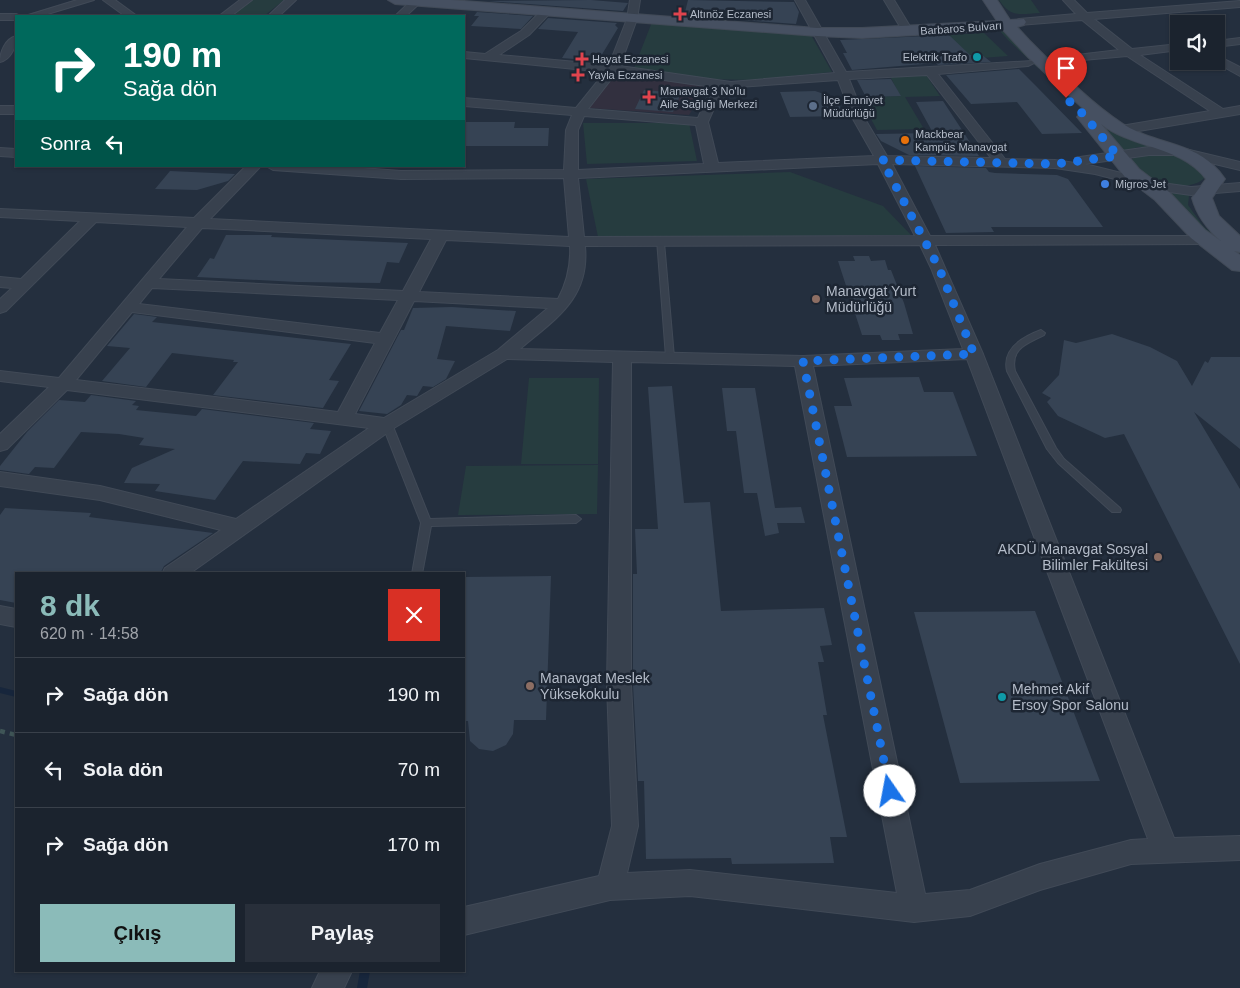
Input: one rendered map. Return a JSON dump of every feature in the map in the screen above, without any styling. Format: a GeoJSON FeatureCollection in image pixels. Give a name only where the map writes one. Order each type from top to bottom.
{"type":"FeatureCollection","features":[{"type":"Feature","properties":{"kind":"street"},"geometry":{"type":"LineString","coordinates":[[39,15],[89,0]]}},
{"type":"Feature","properties":{"kind":"street"},"geometry":{"type":"LineString","coordinates":[[108,0],[130,15]]}},
{"type":"Feature","properties":{"kind":"street"},"geometry":{"type":"LineString","coordinates":[[225,15],[247,0]]}},
{"type":"Feature","properties":{"kind":"street"},"geometry":{"type":"LineString","coordinates":[[274,15],[291,0]]}},
{"type":"Feature","properties":{"kind":"street","name":"Barbaros Bulvarı"},"geometry":{"type":"LineString","coordinates":[[395,0],[546,12],[633,11]]}},
{"type":"Feature","properties":{"kind":"street","name":"Barbaros Bulvarı"},"geometry":{"type":"LineString","coordinates":[[451,0],[633,11],[816,31],[862,33],[1001,23]]}},
{"type":"Feature","properties":{"kind":"street"},"geometry":{"type":"LineString","coordinates":[[800,0],[842,76],[859,119],[939,268],[1058,568],[1166,851]]}},
{"type":"Feature","properties":{"kind":"street"},"geometry":{"type":"LineString","coordinates":[[889,0],[906,28]]}},
{"type":"Feature","properties":{"kind":"street"},"geometry":{"type":"LineString","coordinates":[[976,0],[1001,23],[1142,182],[1162,196],[1206,240],[1240,265]]}},
{"type":"Feature","properties":{"kind":"street"},"geometry":{"type":"LineString","coordinates":[[990,0],[1001,23]]}},
{"type":"Feature","properties":{"kind":"street"},"geometry":{"type":"LineString","coordinates":[[1068,0],[1083,16],[1129,51],[1221,113]]}},
{"type":"Feature","properties":{"kind":"street"},"geometry":{"type":"LineString","coordinates":[[1232,0],[1240,4]]}},
{"type":"Feature","properties":{"kind":"street"},"geometry":{"type":"LineString","coordinates":[[401,15],[416,2]]}},
{"type":"Feature","properties":{"kind":"street"},"geometry":{"type":"LineString","coordinates":[[1001,23],[1240,4]]}},
{"type":"Feature","properties":{"kind":"street"},"geometry":{"type":"LineString","coordinates":[[176,572],[387,424],[504,354],[563,304],[574,283],[578,257],[572,174],[572,130],[580,111],[613,69],[633,11]]}},
{"type":"Feature","properties":{"kind":"street"},"geometry":{"type":"LineString","coordinates":[[488,57],[525,33],[546,12]]}},
{"type":"Feature","properties":{"kind":"street"},"geometry":{"type":"LineString","coordinates":[[0,18],[15,17]]}},
{"type":"Feature","properties":{"kind":"street","name":"Barbaros Bulvarı"},"geometry":{"type":"LineString","coordinates":[[816,31],[1001,23]]}},
{"type":"Feature","properties":{"kind":"street"},"geometry":{"type":"LineString","coordinates":[[6,52],[15,40]]}},
{"type":"Feature","properties":{"kind":"street"},"geometry":{"type":"LineString","coordinates":[[1225,43],[1240,42]]}},
{"type":"Feature","properties":{"kind":"street"},"geometry":{"type":"LineString","coordinates":[[465,55],[613,69],[730,86],[1035,62],[1170,48]]}},
{"type":"Feature","properties":{"kind":"street"},"geometry":{"type":"LineString","coordinates":[[1035,62],[1121,130],[1194,158],[1211,169],[1216,178],[1202,198],[1205,211],[1223,233],[1240,246]]}},
{"type":"Feature","properties":{"kind":"street"},"geometry":{"type":"LineString","coordinates":[[1225,63],[1240,72]]}},
{"type":"Feature","properties":{"kind":"street"},"geometry":{"type":"LineString","coordinates":[[930,71],[1000,163]]}},
{"type":"Feature","properties":{"kind":"street"},"geometry":{"type":"LineString","coordinates":[[712,168],[702,122],[719,85]]}},
{"type":"Feature","properties":{"kind":"street"},"geometry":{"type":"LineString","coordinates":[[465,102],[702,122]]}},
{"type":"Feature","properties":{"kind":"street"},"geometry":{"type":"LineString","coordinates":[[0,110],[15,110]]}},
{"type":"Feature","properties":{"kind":"street"},"geometry":{"type":"LineString","coordinates":[[1121,130],[1240,110]]}},
{"type":"Feature","properties":{"kind":"street"},"geometry":{"type":"LineString","coordinates":[[288,167],[400,175],[572,174],[882,160],[1055,164],[1149,151],[1176,151],[1240,166]]}},
{"type":"Feature","properties":{"kind":"street"},"geometry":{"type":"LineString","coordinates":[[0,152],[15,153]]}},
{"type":"Feature","properties":{"kind":"street"},"geometry":{"type":"LineString","coordinates":[[1055,164],[1109,173],[1181,190],[1240,187]]}},
{"type":"Feature","properties":{"kind":"street"},"geometry":{"type":"LineString","coordinates":[[0,445],[63,384],[197,224],[253,167]]}},
{"type":"Feature","properties":{"kind":"street"},"geometry":{"type":"LineString","coordinates":[[0,213],[440,237],[577,242],[1206,240]]}},
{"type":"Feature","properties":{"kind":"street"},"geometry":{"type":"LineString","coordinates":[[0,308],[92,218]]}},
{"type":"Feature","properties":{"kind":"street"},"geometry":{"type":"LineString","coordinates":[[343,419],[440,237]]}},
{"type":"Feature","properties":{"kind":"street"},"geometry":{"type":"LineString","coordinates":[[0,282],[24,284]]}},
{"type":"Feature","properties":{"kind":"street"},"geometry":{"type":"LineString","coordinates":[[148,283],[563,304]]}},
{"type":"Feature","properties":{"kind":"street"},"geometry":{"type":"LineString","coordinates":[[127,307],[386,339]]}},
{"type":"Feature","properties":{"kind":"street"},"geometry":{"type":"LineString","coordinates":[[504,354],[803,361],[974,354]]}},
{"type":"Feature","properties":{"kind":"street"},"geometry":{"type":"LineString","coordinates":[[610,887],[625,826],[619,684],[622,356]]}},
{"type":"Feature","properties":{"kind":"street"},"geometry":{"type":"LineString","coordinates":[[803,361],[914,908]]}},
{"type":"Feature","properties":{"kind":"street"},"geometry":{"type":"LineString","coordinates":[[0,376],[387,424]]}},
{"type":"Feature","properties":{"kind":"street"},"geometry":{"type":"LineString","coordinates":[[0,479],[100,493],[238,528]]}},
{"type":"Feature","properties":{"kind":"street"},"geometry":{"type":"LineString","coordinates":[[0,615],[15,618]]}},
{"type":"Feature","properties":{"kind":"street"},"geometry":{"type":"LineString","coordinates":[[465,921],[610,887],[690,883],[914,908],[970,904],[1040,877],[1131,852],[1240,848]]}},
{"type":"Feature","properties":{"kind":"street"},"geometry":{"type":"LineString","coordinates":[[328,988],[336,972]]}},
{"type":"Feature","properties":{"kind":"lane"},"geometry":{"type":"LineString","coordinates":[[660,242],[670,357]]}},
{"type":"Feature","properties":{"kind":"lane"},"geometry":{"type":"LineString","coordinates":[[1041,333],[1012,351],[1008,360],[1011,371],[1052,449],[1061,461],[1116,510]]}},
{"type":"Feature","properties":{"kind":"lane"},"geometry":{"type":"LineString","coordinates":[[387,424],[426,523],[417,572]]}},
{"type":"Feature","properties":{"kind":"lane"},"geometry":{"type":"LineString","coordinates":[[426,523],[576,519]]}},
{"type":"Feature","properties":{"kind":"path"},"geometry":{"type":"LineString","coordinates":[[0,731],[15,735]]}},
{"type":"Feature","properties":{"kind":"shaded area","name":"Manavgat 3 No'lu Aile Sağlığı Merkezi"},"geometry":{"type":"Polygon","coordinates":[[[615,72],[707,86],[689,115],[589,108],[615,72]]]}},
{"type":"Feature","properties":{"kind":"green space"},"geometry":{"type":"Polygon","coordinates":[[[247,0],[284,0],[265,15],[225,15],[247,0]]]}},
{"type":"Feature","properties":{"kind":"green space"},"geometry":{"type":"Polygon","coordinates":[[[999,0],[1031,0],[1040,13],[1016,14],[1003,6],[999,0]]]}},
{"type":"Feature","properties":{"kind":"green space"},"geometry":{"type":"Polygon","coordinates":[[[652,22],[811,35],[832,72],[753,80],[702,79],[634,68],[652,22]]]}},
{"type":"Feature","properties":{"kind":"green space"},"geometry":{"type":"Polygon","coordinates":[[[1001,29],[1100,121],[1155,148],[1139,147],[1122,151],[1091,117],[1008,40],[999,30],[1001,29]]]}},
{"type":"Feature","properties":{"kind":"green space"},"geometry":{"type":"Polygon","coordinates":[[[984,33],[1008,56],[955,60],[949,35],[984,33]]]}},
{"type":"Feature","properties":{"kind":"green space"},"geometry":{"type":"Polygon","coordinates":[[[926,75],[940,96],[905,97],[924,129],[877,130],[859,97],[900,96],[890,76],[926,75]]]}},
{"type":"Feature","properties":{"kind":"green space"},"geometry":{"type":"Polygon","coordinates":[[[583,123],[689,123],[697,161],[587,164],[583,123]]]}},
{"type":"Feature","properties":{"kind":"green space"},"geometry":{"type":"Polygon","coordinates":[[[1170,153],[1186,158],[1206,176],[1201,181],[1187,186],[1170,186],[1154,182],[1145,177],[1130,162],[1136,155],[1170,153]]]}},
{"type":"Feature","properties":{"kind":"green space"},"geometry":{"type":"Polygon","coordinates":[[[790,172],[883,206],[911,235],[598,237],[586,179],[790,172]]]}},
{"type":"Feature","properties":{"kind":"green space"},"geometry":{"type":"Polygon","coordinates":[[[1159,189],[1192,192],[1189,196],[1188,205],[1203,226],[1227,246],[1220,246],[1159,189]]]}},
{"type":"Feature","properties":{"kind":"green space"},"geometry":{"type":"Polygon","coordinates":[[[529,378],[599,378],[598,464],[521,464],[529,378]]]}},
{"type":"Feature","properties":{"kind":"green space"},"geometry":{"type":"Polygon","coordinates":[[[598,465],[597,514],[458,515],[466,466],[598,465]]]}},
{"type":"Feature","properties":{"kind":"building"},"geometry":{"type":"Polygon","coordinates":[[[591,0],[628,3],[623,11],[487,1],[591,0]]]}},
{"type":"Feature","properties":{"kind":"building"},"geometry":{"type":"Polygon","coordinates":[[[688,0],[794,2],[799,12],[796,24],[684,16],[688,0]]]}},
{"type":"Feature","properties":{"kind":"building"},"geometry":{"type":"Polygon","coordinates":[[[477,12],[533,16],[521,29],[471,26],[479,16],[474,16],[477,12]]]}},
{"type":"Feature","properties":{"kind":"building"},"geometry":{"type":"Polygon","coordinates":[[[548,18],[617,23],[615,25],[618,28],[598,61],[562,58],[578,32],[538,29],[548,18]]]}},
{"type":"Feature","properties":{"kind":"building"},"geometry":{"type":"Polygon","coordinates":[[[949,35],[970,55],[981,54],[991,62],[938,65],[936,63],[852,70],[843,53],[847,53],[840,40],[949,35]]]}},
{"type":"Feature","properties":{"kind":"building"},"geometry":{"type":"Polygon","coordinates":[[[1019,69],[1082,133],[1042,134],[1017,102],[971,104],[946,75],[1019,69]]]}},
{"type":"Feature","properties":{"kind":"building"},"geometry":{"type":"Polygon","coordinates":[[[891,79],[901,96],[866,97],[857,80],[891,79]]]}},
{"type":"Feature","properties":{"kind":"building","name":"Manavgat 3 No'lu Aile Sağlığı Merkezi"},"geometry":{"type":"Polygon","coordinates":[[[644,90],[681,93],[673,112],[635,109],[644,90]]]}},
{"type":"Feature","properties":{"kind":"building","name":"İlçe Emniyet Müdürlüğü"},"geometry":{"type":"Polygon","coordinates":[[[815,91],[836,98],[844,116],[790,117],[780,92],[815,91]]]}},
{"type":"Feature","properties":{"kind":"building"},"geometry":{"type":"Polygon","coordinates":[[[943,101],[979,156],[909,155],[881,141],[876,134],[933,133],[916,102],[943,101]]]}},
{"type":"Feature","properties":{"kind":"building"},"geometry":{"type":"Polygon","coordinates":[[[465,122],[515,122],[514,128],[549,128],[548,146],[465,146],[465,122]]]}},
{"type":"Feature","properties":{"kind":"building"},"geometry":{"type":"Polygon","coordinates":[[[915,166],[986,168],[989,172],[995,173],[1057,175],[1068,179],[1103,227],[991,227],[994,232],[946,233],[915,166]]]}},
{"type":"Feature","properties":{"kind":"building"},"geometry":{"type":"Polygon","coordinates":[[[170,171],[235,174],[228,181],[197,190],[155,189],[170,171]]]}},
{"type":"Feature","properties":{"kind":"building"},"geometry":{"type":"Polygon","coordinates":[[[226,235],[272,235],[271,237],[408,243],[399,263],[387,262],[380,283],[297,282],[197,277],[210,258],[214,259],[226,235]]]}},
{"type":"Feature","properties":{"kind":"building"},"geometry":{"type":"Polygon","coordinates":[[[853,256],[869,256],[871,261],[885,260],[904,303],[913,334],[898,334],[900,340],[882,340],[880,335],[862,335],[838,261],[855,261],[853,256]]]}},
{"type":"Feature","properties":{"kind":"building"},"geometry":{"type":"Polygon","coordinates":[[[452,307],[516,311],[510,331],[446,326],[437,359],[455,361],[446,379],[433,387],[423,386],[417,396],[407,395],[401,405],[387,414],[359,411],[401,330],[404,330],[413,308],[452,307]]]}},
{"type":"Feature","properties":{"kind":"building"},"geometry":{"type":"Polygon","coordinates":[[[134,314],[157,317],[152,322],[351,344],[329,380],[339,381],[323,408],[213,395],[238,362],[233,362],[234,360],[172,353],[146,387],[102,381],[130,348],[107,346],[134,314]]]}},
{"type":"Feature","properties":{"kind":"building"},"geometry":{"type":"Polygon","coordinates":[[[1112,334],[1150,347],[1177,361],[1192,386],[1205,361],[1208,363],[1211,357],[1240,357],[1240,449],[1194,412],[1240,489],[1240,664],[1124,434],[1105,438],[1058,416],[1047,402],[1051,398],[1042,393],[1059,375],[1064,340],[1076,343],[1112,334]]]}},
{"type":"Feature","properties":{"kind":"building"},"geometry":{"type":"Polygon","coordinates":[[[919,377],[924,392],[953,392],[977,456],[847,457],[834,406],[852,406],[844,378],[919,377]]]}},
{"type":"Feature","properties":{"kind":"building"},"geometry":{"type":"Polygon","coordinates":[[[672,386],[684,503],[710,502],[721,611],[824,608],[832,645],[820,646],[824,662],[818,662],[827,715],[823,715],[847,837],[830,837],[834,863],[732,864],[731,858],[646,859],[644,781],[638,781],[633,684],[633,574],[637,574],[635,529],[658,529],[648,387],[672,386]]]}},
{"type":"Feature","properties":{"kind":"building"},"geometry":{"type":"Polygon","coordinates":[[[722,388],[755,388],[775,508],[801,507],[805,523],[777,523],[779,533],[765,536],[757,493],[744,493],[736,431],[727,431],[722,388]]]}},
{"type":"Feature","properties":{"kind":"building"},"geometry":{"type":"Polygon","coordinates":[[[91,395],[136,401],[132,405],[139,406],[136,410],[196,416],[202,409],[314,423],[310,429],[331,431],[320,454],[306,453],[300,464],[243,461],[215,500],[155,491],[160,484],[124,483],[132,468],[175,449],[139,445],[144,438],[119,434],[81,432],[54,468],[35,467],[29,474],[0,470],[0,466],[27,432],[59,400],[85,402],[91,395]]]}},
{"type":"Feature","properties":{"kind":"building"},"geometry":{"type":"Polygon","coordinates":[[[5,508],[91,513],[89,517],[213,533],[164,566],[161,572],[15,572],[15,603],[0,600],[0,515],[5,508]]]}},
{"type":"Feature","properties":{"kind":"building"},"geometry":{"type":"Polygon","coordinates":[[[551,576],[546,720],[514,720],[513,734],[506,745],[493,751],[479,749],[470,741],[468,721],[465,721],[465,577],[551,576]]]}},
{"type":"Feature","properties":{"kind":"building","name":"Mehmet Akif Ersoy Spor Salonu"},"geometry":{"type":"Polygon","coordinates":[[[1035,611],[1100,781],[960,783],[914,612],[1035,611]]]}},
{"type":"Feature","properties":{"kind":"waterway"},"geometry":{"type":"LineString","coordinates":[[0,690],[15,694]]}},
{"type":"Feature","properties":{"kind":"waterway"},"geometry":{"type":"LineString","coordinates":[[362,988],[365,972]]}},
{"type":"Feature","properties":{"kind":"place","name":"Altınöz Eczanesi"},"geometry":{"type":"Point","coordinates":[680,14]}},
{"type":"Feature","properties":{"kind":"place","name":"Elektrik Trafo"},"geometry":{"type":"Point","coordinates":[977,57]}},
{"type":"Feature","properties":{"kind":"place","name":"Hayat Eczanesi"},"geometry":{"type":"Point","coordinates":[582,59]}},
{"type":"Feature","properties":{"kind":"place","name":"Yayla Eczanesi"},"geometry":{"type":"Point","coordinates":[578,75]}},
{"type":"Feature","properties":{"kind":"place","name":"Manavgat 3 No'lu Aile Sağlığı Merkezi"},"geometry":{"type":"Point","coordinates":[649,97]}},
{"type":"Feature","properties":{"kind":"place","name":"İlçe Emniyet Müdürlüğü"},"geometry":{"type":"Point","coordinates":[813,106]}},
{"type":"Feature","properties":{"kind":"place","name":"Mackbear Kampüs Manavgat"},"geometry":{"type":"Point","coordinates":[905,140]}},
{"type":"Feature","properties":{"kind":"place","name":"Migros Jet"},"geometry":{"type":"Point","coordinates":[1105,184]}},
{"type":"Feature","properties":{"kind":"place","name":"Manavgat Yurt Müdürlüğü"},"geometry":{"type":"Point","coordinates":[816,299]}},
{"type":"Feature","properties":{"kind":"place","name":"AKDÜ Manavgat Sosyal Bilimler Fakültesi"},"geometry":{"type":"Point","coordinates":[1158,557]}},
{"type":"Feature","properties":{"kind":"place","name":"Manavgat Meslek Yüksekokulu"},"geometry":{"type":"Point","coordinates":[530,686]}},
{"type":"Feature","properties":{"kind":"place","name":"Mehmet Akif Ersoy Spor Salonu"},"geometry":{"type":"Point","coordinates":[1002,697]}},
{"type":"Feature","properties":{"kind":"route"},"geometry":{"type":"LineString","coordinates":[[890,791],[803,361],[974,354],[939,268],[882,160],[1055,164],[1118,156],[1083,114],[1066,98]]}}]}
